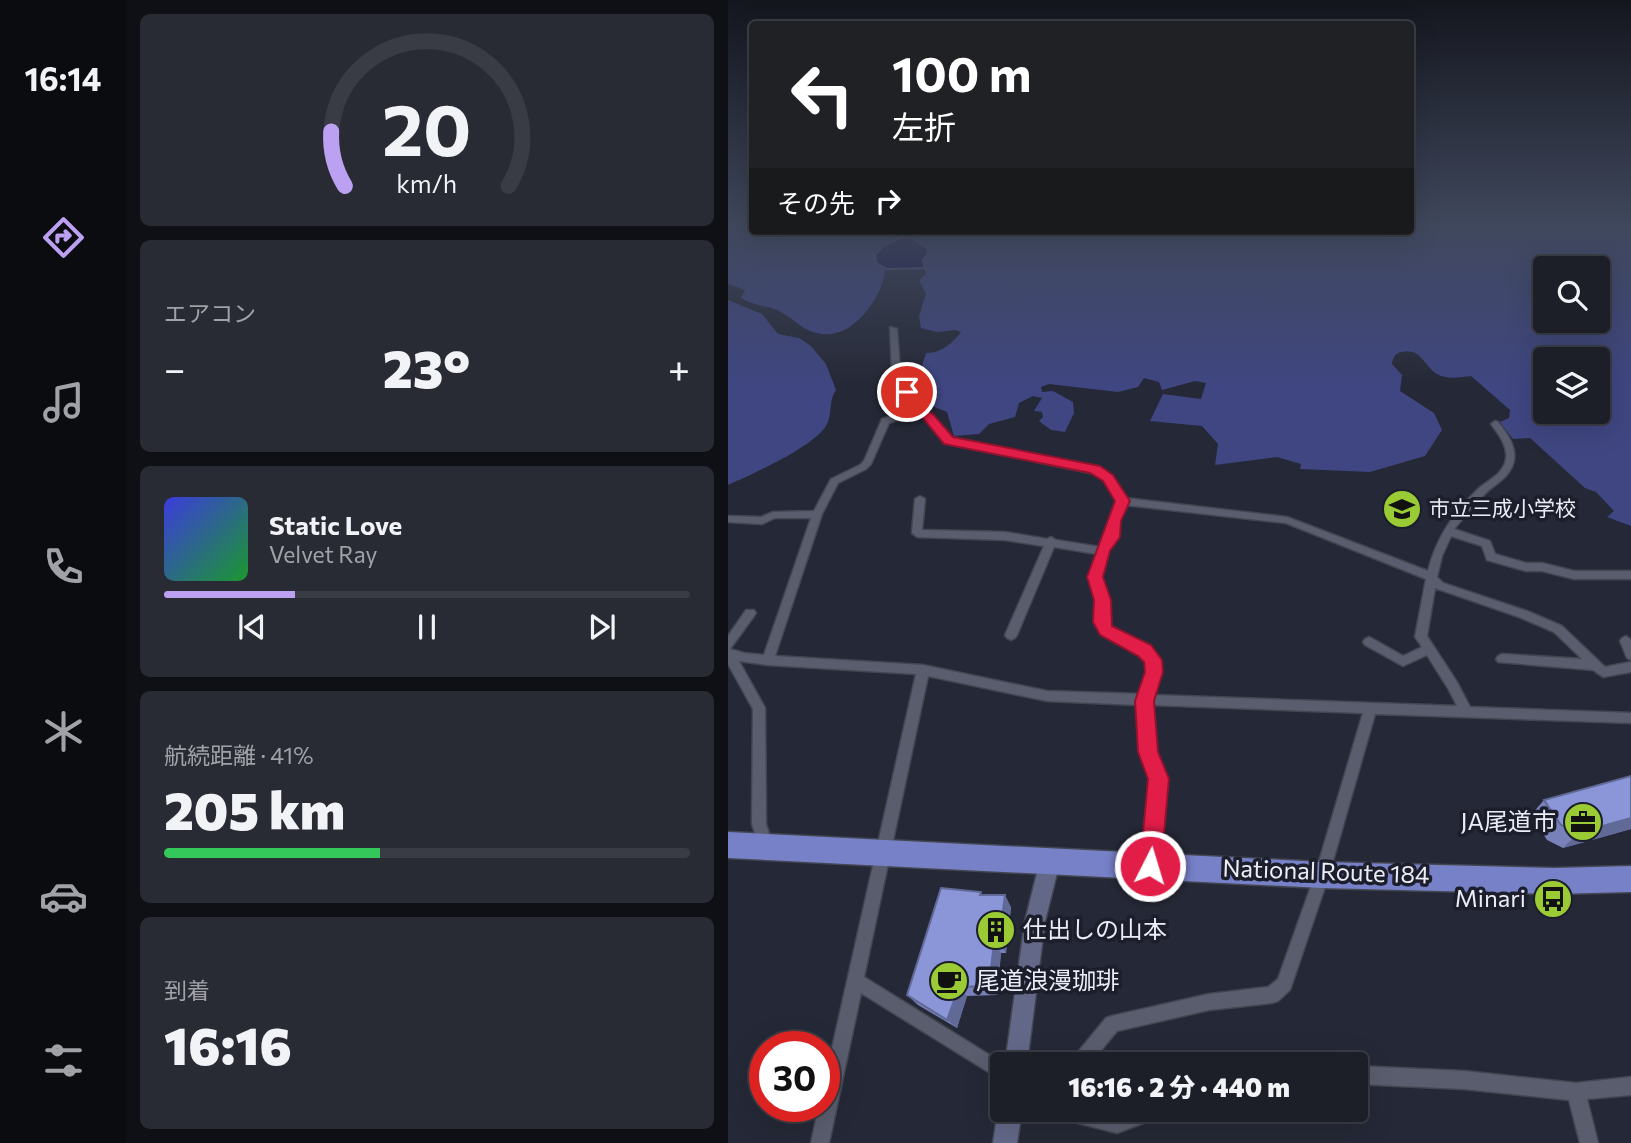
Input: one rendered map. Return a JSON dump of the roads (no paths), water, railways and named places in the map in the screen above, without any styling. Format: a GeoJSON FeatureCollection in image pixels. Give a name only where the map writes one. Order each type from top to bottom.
{"type":"FeatureCollection","features":[{"type":"Feature","properties":{"kind":"highway","name":"National Route 184"},"geometry":{"type":"LineString","coordinates":[[728,845],[1322,875],[1554,881],[1631,879]]}},
{"type":"Feature","properties":{"kind":"street"},"geometry":{"type":"LineString","coordinates":[[893,329],[896,370],[914,407],[913,411]]}},
{"type":"Feature","properties":{"kind":"street"},"geometry":{"type":"LineString","coordinates":[[768,660],[817,514],[834,481],[869,462],[885,421],[913,411],[927,416],[949,441],[1103,473],[1122,501],[1287,520],[1430,576],[1438,586],[1523,614],[1558,629],[1603,672],[1631,667]]}},
{"type":"Feature","properties":{"kind":"street"},"geometry":{"type":"LineString","coordinates":[[1466,712],[1453,686],[1420,637],[1427,612],[1430,576],[1448,531],[1481,491],[1501,478],[1509,463],[1511,456],[1506,436],[1494,424]]}},
{"type":"Feature","properties":{"kind":"street"},"geometry":{"type":"LineString","coordinates":[[920,499],[916,533],[1052,541],[1103,551]]}},
{"type":"Feature","properties":{"kind":"street"},"geometry":{"type":"LineString","coordinates":[[1122,501],[1114,521],[1112,537],[1103,551],[1095,577],[1102,600],[1101,622],[1106,631],[1144,650],[1153,660],[1154,672],[1144,701],[1148,752],[1158,779],[1150,866]]}},
{"type":"Feature","properties":{"kind":"street"},"geometry":{"type":"LineString","coordinates":[[728,519],[762,521],[773,515],[817,514]]}},
{"type":"Feature","properties":{"kind":"street"},"geometry":{"type":"LineString","coordinates":[[1448,531],[1486,544],[1491,557],[1526,567],[1574,575],[1631,575]]}},
{"type":"Feature","properties":{"kind":"street"},"geometry":{"type":"LineString","coordinates":[[1011,635],[1052,541]]}},
{"type":"Feature","properties":{"kind":"street"},"geometry":{"type":"LineString","coordinates":[[728,645],[750,613]]}},
{"type":"Feature","properties":{"kind":"street"},"geometry":{"type":"LineString","coordinates":[[1626,641],[1631,655]]}},
{"type":"Feature","properties":{"kind":"street"},"geometry":{"type":"LineString","coordinates":[[1369,642],[1403,661],[1429,649]]}},
{"type":"Feature","properties":{"kind":"street"},"geometry":{"type":"LineString","coordinates":[[728,653],[744,658],[923,670],[1047,696],[1631,718]]}},
{"type":"Feature","properties":{"kind":"street"},"geometry":{"type":"LineString","coordinates":[[728,653],[759,708],[760,824],[766,846]]}},
{"type":"Feature","properties":{"kind":"street"},"geometry":{"type":"LineString","coordinates":[[1502,659],[1594,664]]}},
{"type":"Feature","properties":{"kind":"street"},"geometry":{"type":"LineString","coordinates":[[820,1143],[923,670]]}},
{"type":"Feature","properties":{"kind":"street"},"geometry":{"type":"LineString","coordinates":[[1089,1052],[1112,1024],[1209,1002],[1272,995],[1284,984],[1322,875],[1370,709]]}},
{"type":"Feature","properties":{"kind":"street"},"geometry":{"type":"LineString","coordinates":[[1018,1052],[1035,921],[1050,861]]}},
{"type":"Feature","properties":{"kind":"street"},"geometry":{"type":"LineString","coordinates":[[856,981],[990,1065]]}},
{"type":"Feature","properties":{"kind":"street"},"geometry":{"type":"LineString","coordinates":[[1368,1076],[1464,1080],[1576,1092],[1631,1086]]}},
{"type":"Feature","properties":{"kind":"street"},"geometry":{"type":"LineString","coordinates":[[1576,1092],[1589,1143]]}},
{"type":"Feature","properties":{"kind":"street"},"geometry":{"type":"LineString","coordinates":[[1006,1143],[1009,1122]]}},
{"type":"Feature","properties":{"kind":"place","name":"市立三成小学校"},"geometry":{"type":"Point","coordinates":[1402,509]}},
{"type":"Feature","properties":{"kind":"place","name":"JA尾道市"},"geometry":{"type":"Point","coordinates":[1583,822]}},
{"type":"Feature","properties":{"kind":"place","name":"Minari"},"geometry":{"type":"Point","coordinates":[1553,899]}},
{"type":"Feature","properties":{"kind":"place","name":"仕出しの山本"},"geometry":{"type":"Point","coordinates":[996,930]}},
{"type":"Feature","properties":{"kind":"place","name":"尾道浪漫珈琲"},"geometry":{"type":"Point","coordinates":[949,981]}}]}
